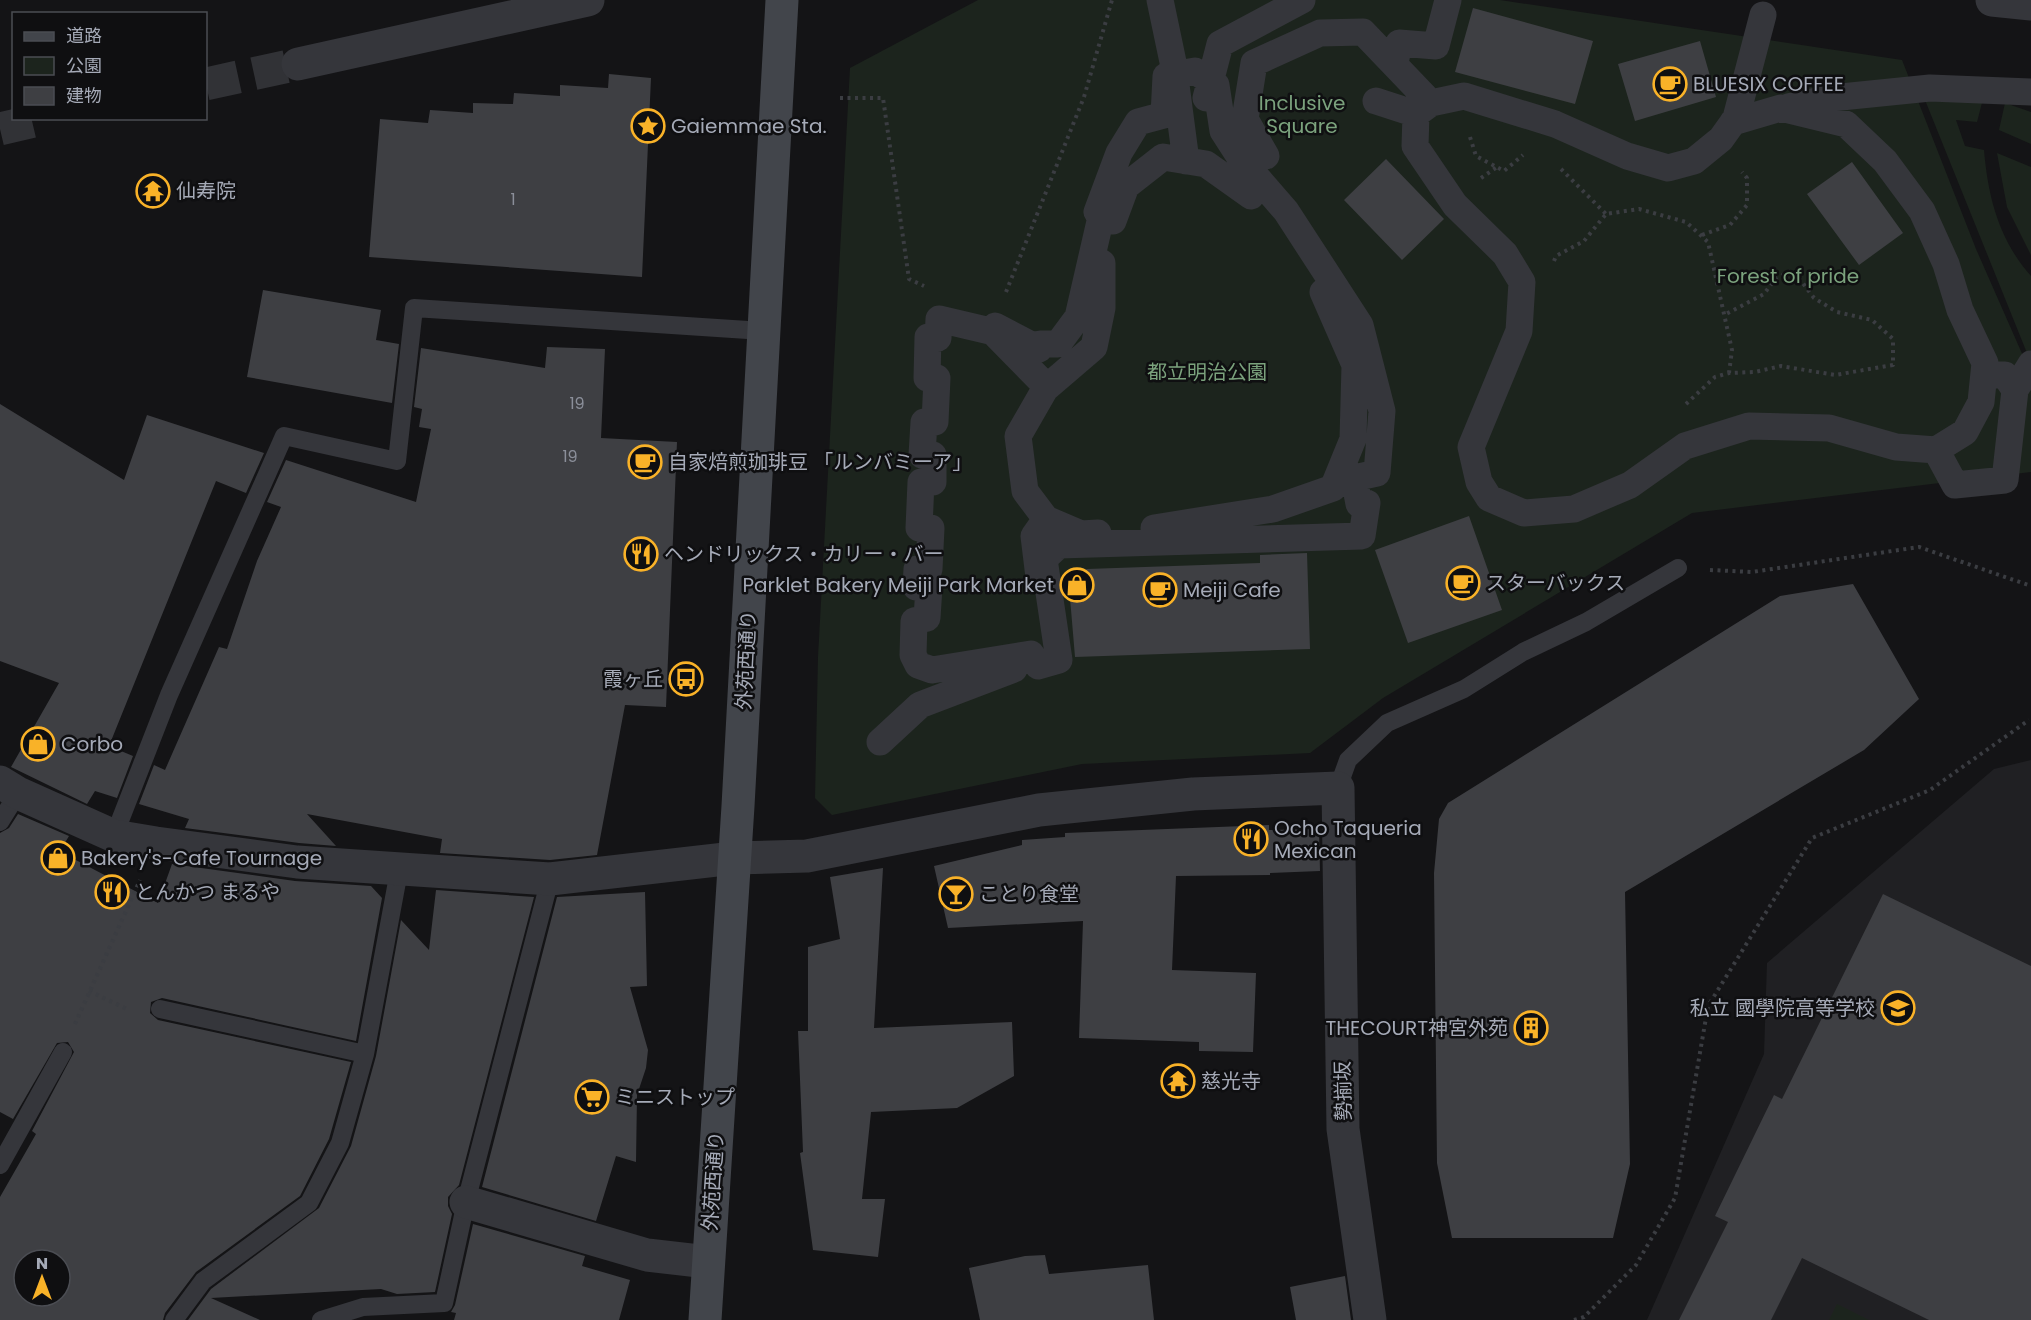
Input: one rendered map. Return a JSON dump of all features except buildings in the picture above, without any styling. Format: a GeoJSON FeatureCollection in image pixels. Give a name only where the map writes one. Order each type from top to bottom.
{"type":"FeatureCollection","features":[{"type":"Feature","properties":{"kind":"main road","name":"外苑西通り"},"geometry":{"type":"LineString","coordinates":[[705,1320],[734,858],[782,0]]}},
{"type":"Feature","properties":{"kind":"street"},"geometry":{"type":"LineString","coordinates":[[298,64],[588,0]]}},
{"type":"Feature","properties":{"kind":"street"},"geometry":{"type":"LineString","coordinates":[[1160,0],[1175,75],[1186,161]]}},
{"type":"Feature","properties":{"kind":"street"},"geometry":{"type":"LineString","coordinates":[[1209,81],[1195,71],[1166,76],[1164,115],[1138,122],[1119,153],[1097,212],[1101,217],[1078,317],[1058,344],[1040,344],[1039,349],[995,326],[990,331],[939,319],[938,338],[928,338],[927,378],[937,378],[935,422],[924,422],[922,455],[933,455],[933,482],[921,482],[919,528],[931,528],[931,539],[929,569],[917,568],[916,587],[928,587],[927,618],[914,621],[913,655],[918,665],[932,670],[1031,654],[1038,666],[1059,660],[1044,560],[1059,545],[1362,536],[1366,503],[1359,504],[1354,478],[1377,473],[1382,411],[1360,325],[1257,170],[1227,162],[1206,96],[1220,44],[1302,0]]}},
{"type":"Feature","properties":{"kind":"street"},"geometry":{"type":"LineString","coordinates":[[1395,63],[1399,43],[1436,46],[1448,0]]}},
{"type":"Feature","properties":{"kind":"street"},"geometry":{"type":"LineString","coordinates":[[1992,0],[2031,4]]}},
{"type":"Feature","properties":{"kind":"street"},"geometry":{"type":"LineString","coordinates":[[1725,132],[1763,15]]}},
{"type":"Feature","properties":{"kind":"street"},"geometry":{"type":"LineString","coordinates":[[1257,170],[1163,157],[1126,186],[1102,247],[1102,308],[1094,347],[1047,387],[1018,436],[1025,491],[1046,519],[1081,534],[1152,528],[1273,509],[1333,489],[1353,439],[1355,365],[1311,262],[1257,170],[1245,118],[1254,63],[1320,33],[1363,32],[1395,63],[1424,109],[1415,146],[1455,205],[1505,254],[1522,282],[1519,332],[1471,447],[1479,482],[1488,498],[1524,513],[1574,509],[1630,485],[1685,446],[1749,426],[1829,428],[1896,447],[1936,450],[1965,432],[1981,402],[1985,363],[1960,310],[1946,264],[1922,211],[1885,161],[1846,124],[1781,108]]}},
{"type":"Feature","properties":{"kind":"street"},"geometry":{"type":"LineString","coordinates":[[1376,101],[1424,109],[1464,96],[1555,124],[1627,156],[1668,168],[1694,161],[1725,132],[1781,108],[1831,98],[1930,88],[2031,92]]}},
{"type":"Feature","properties":{"kind":"street"},"geometry":{"type":"LineString","coordinates":[[995,334],[1047,387]]}},
{"type":"Feature","properties":{"kind":"street"},"geometry":{"type":"LineString","coordinates":[[1936,450],[1955,485],[2005,480],[2015,390],[2031,364]]}},
{"type":"Feature","properties":{"kind":"street"},"geometry":{"type":"LineString","coordinates":[[1984,375],[2005,375],[2015,390]]}},
{"type":"Feature","properties":{"kind":"street"},"geometry":{"type":"LineString","coordinates":[[880,742],[920,705],[1035,661],[1047,653],[1034,536],[1046,519]]}},
{"type":"Feature","properties":{"kind":"street"},"geometry":{"type":"LineString","coordinates":[[9,788],[114,836],[297,862],[550,879],[734,858],[807,856],[1039,810],[1193,794],[1338,788]]}},
{"type":"Feature","properties":{"kind":"street","name":"勢揃坂"},"geometry":{"type":"LineString","coordinates":[[1338,788],[1343,1130],[1370,1320]]}},
{"type":"Feature","properties":{"kind":"street"},"geometry":{"type":"LineString","coordinates":[[466,1202],[647,1255],[708,1262]]}},
{"type":"Feature","properties":{"kind":"lane"},"geometry":{"type":"LineString","coordinates":[[114,836],[169,695],[284,436],[397,461],[414,308],[763,331]]}},
{"type":"Feature","properties":{"kind":"lane"},"geometry":{"type":"LineString","coordinates":[[1338,788],[1348,759],[1387,723],[1464,689],[1523,652],[1586,622],[1678,568]]}},
{"type":"Feature","properties":{"kind":"lane"},"geometry":{"type":"LineString","coordinates":[[0,822],[9,788]]}},
{"type":"Feature","properties":{"kind":"lane"},"geometry":{"type":"LineString","coordinates":[[174,1320],[203,1281],[309,1203],[340,1143],[365,1054],[399,870]]}},
{"type":"Feature","properties":{"kind":"lane"},"geometry":{"type":"LineString","coordinates":[[321,1320],[363,1307],[444,1303],[466,1202],[550,879]]}},
{"type":"Feature","properties":{"kind":"lane"},"geometry":{"type":"LineString","coordinates":[[160,1009],[365,1054]]}},
{"type":"Feature","properties":{"kind":"lane"},"geometry":{"type":"LineString","coordinates":[[0,1165],[63,1052]]}},
{"type":"Feature","properties":{"kind":"path"},"geometry":{"type":"LineString","coordinates":[[1002,301],[1084,97],[1112,0]]}},
{"type":"Feature","properties":{"kind":"path"},"geometry":{"type":"LineString","coordinates":[[840,98],[883,98],[909,279],[930,289]]}},
{"type":"Feature","properties":{"kind":"path"},"geometry":{"type":"LineString","coordinates":[[1475,99],[1468,130],[1476,156],[1504,171],[1522,155],[1532,156]]}},
{"type":"Feature","properties":{"kind":"path"},"geometry":{"type":"LineString","coordinates":[[1701,236],[1730,225],[1747,205],[1747,178],[1727,151],[1725,132]]}},
{"type":"Feature","properties":{"kind":"path"},"geometry":{"type":"LineString","coordinates":[[1558,166],[1606,214]]}},
{"type":"Feature","properties":{"kind":"path"},"geometry":{"type":"LineString","coordinates":[[1521,300],[1550,298],[1550,270],[1556,256],[1584,241],[1606,214],[1639,209],[1686,222],[1708,242],[1726,314],[1732,350],[1729,373]]}},
{"type":"Feature","properties":{"kind":"path"},"geometry":{"type":"LineString","coordinates":[[1695,443],[1680,411],[1715,377],[1781,366],[1835,375],[1872,371],[1893,365],[1893,339],[1872,320],[1837,312],[1814,298],[1793,270],[1775,279],[1764,294],[1726,314]]}},
{"type":"Feature","properties":{"kind":"path"},"geometry":{"type":"LineString","coordinates":[[1678,568],[1752,572],[1919,547],[2031,586]]}},
{"type":"Feature","properties":{"kind":"path"},"geometry":{"type":"LineString","coordinates":[[1574,1320],[1584,1317],[1636,1265],[1675,1198],[1708,1006],[1812,838],[1930,790],[2030,719]]}},
{"type":"Feature","properties":{"kind":"path"},"geometry":{"type":"LineString","coordinates":[[63,1052],[156,843]]}},
{"type":"Feature","properties":{"kind":"path"},"geometry":{"type":"LineString","coordinates":[[90,991],[125,1010],[160,1009]]}},
{"type":"Feature","properties":{"kind":"shaded area","name":"私立 國學院高等学校"},"geometry":{"type":"Polygon","coordinates":[[[2031,760],[2031,1320],[1647,1320],[1764,1054],[1767,963],[1994,769],[2031,760]]]}},
{"type":"Feature","properties":{"kind":"green space","name":"都立明治公園"},"geometry":{"type":"Polygon","coordinates":[[[978,0],[1500,0],[1902,60],[1976,249],[2031,374],[2031,472],[1692,513],[1383,698],[1310,753],[1082,764],[832,815],[815,798],[818,657],[850,68],[978,0]]]}},
{"type":"Feature","properties":{"kind":"green space"},"geometry":{"type":"Polygon","coordinates":[[[1923,95],[1983,99],[1977,122],[1956,120],[1965,146],[1984,150],[1992,201],[1997,217],[2011,248],[2031,276],[2031,363],[1923,95]]]}},
{"type":"Feature","properties":{"kind":"green space"},"geometry":{"type":"Polygon","coordinates":[[[2005,103],[2031,112],[2031,144],[1999,130],[2005,103]]]}},
{"type":"Feature","properties":{"kind":"green space"},"geometry":{"type":"Polygon","coordinates":[[[1997,153],[2031,167],[2031,255],[2007,207],[1997,153]]]}},
{"type":"Feature","properties":{"kind":"green space"},"geometry":{"type":"Polygon","coordinates":[[[1837,1304],[1869,1320],[1829,1320],[1837,1304]]]}},
{"type":"Feature","properties":{"kind":"tunnel"},"geometry":{"type":"LineString","coordinates":[[207,84],[298,64]]}},
{"type":"Feature","properties":{"kind":"tunnel"},"geometry":{"type":"LineString","coordinates":[[0,129],[38,120]]}},
{"type":"Feature","properties":{"kind":"place","name":"BLUESIX COFFEE"},"geometry":{"type":"Point","coordinates":[1670,84]}},
{"type":"Feature","properties":{"kind":"place","name":"Gaiemmae Sta."},"geometry":{"type":"Point","coordinates":[648,126]}},
{"type":"Feature","properties":{"kind":"place","name":"仙寿院"},"geometry":{"type":"Point","coordinates":[153,191]}},
{"type":"Feature","properties":{"kind":"place","name":"自家焙煎珈琲豆 「ルンバミーア」"},"geometry":{"type":"Point","coordinates":[645,462]}},
{"type":"Feature","properties":{"kind":"place","name":"ヘンドリックス・カリー・バー"},"geometry":{"type":"Point","coordinates":[641,554]}},
{"type":"Feature","properties":{"kind":"place","name":"スターバックス"},"geometry":{"type":"Point","coordinates":[1463,583]}},
{"type":"Feature","properties":{"kind":"place","name":"Parklet Bakery Meiji Park Market"},"geometry":{"type":"Point","coordinates":[1077,585]}},
{"type":"Feature","properties":{"kind":"place","name":"Meiji Cafe"},"geometry":{"type":"Point","coordinates":[1160,590]}},
{"type":"Feature","properties":{"kind":"place","name":"霞ヶ丘"},"geometry":{"type":"Point","coordinates":[686,679]}},
{"type":"Feature","properties":{"kind":"place","name":"Corbo"},"geometry":{"type":"Point","coordinates":[38,744]}},
{"type":"Feature","properties":{"kind":"place","name":"Ocho Taqueria Mexican"},"geometry":{"type":"Point","coordinates":[1251,839]}},
{"type":"Feature","properties":{"kind":"place","name":"Bakery's-Cafe Tournage"},"geometry":{"type":"Point","coordinates":[58,858]}},
{"type":"Feature","properties":{"kind":"place","name":"とんかつ まるや"},"geometry":{"type":"Point","coordinates":[112,892]}},
{"type":"Feature","properties":{"kind":"place","name":"ことり食堂"},"geometry":{"type":"Point","coordinates":[956,894]}},
{"type":"Feature","properties":{"kind":"place","name":"私立 國學院高等学校"},"geometry":{"type":"Point","coordinates":[1898,1008]}},
{"type":"Feature","properties":{"kind":"place","name":"THECOURT神宮外苑"},"geometry":{"type":"Point","coordinates":[1531,1028]}},
{"type":"Feature","properties":{"kind":"place","name":"慈光寺"},"geometry":{"type":"Point","coordinates":[1178,1081]}},
{"type":"Feature","properties":{"kind":"place","name":"ミニストップ"},"geometry":{"type":"Point","coordinates":[592,1097]}},
{"type":"Feature","properties":{"kind":"park label","name":"Inclusive Square"},"geometry":{"type":"Point","coordinates":[1302,114]}},
{"type":"Feature","properties":{"kind":"park label","name":"Forest of pride"},"geometry":{"type":"Point","coordinates":[1788,276]}}]}
